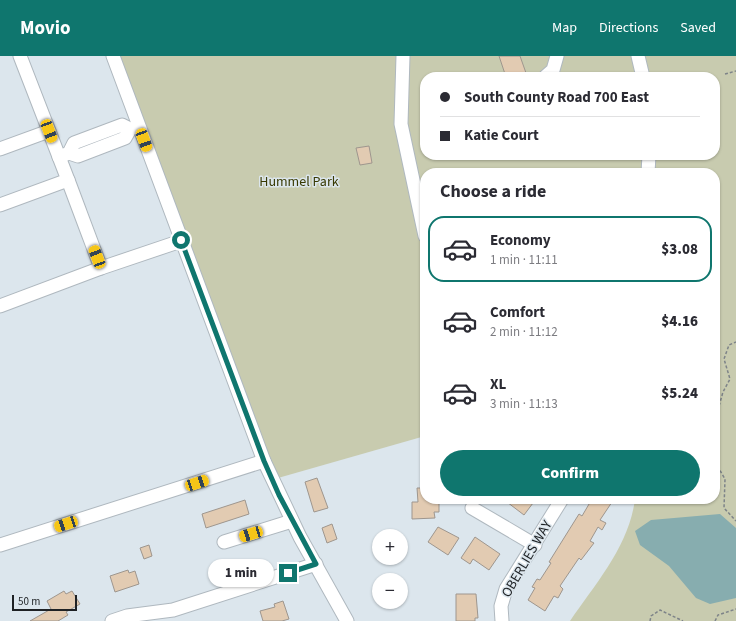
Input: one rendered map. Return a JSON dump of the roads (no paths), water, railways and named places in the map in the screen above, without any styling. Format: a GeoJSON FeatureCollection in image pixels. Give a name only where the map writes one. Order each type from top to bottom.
{"type":"FeatureCollection","features":[{"type":"Feature","properties":{"kind":"street"},"geometry":{"type":"LineString","coordinates":[[20,56],[49,131],[64,155],[68,180],[101,268]]}},
{"type":"Feature","properties":{"kind":"street"},"geometry":{"type":"LineString","coordinates":[[113,56],[135,128],[181,240],[264,461],[292,522],[347,621]]}},
{"type":"Feature","properties":{"kind":"street"},"geometry":{"type":"LineString","coordinates":[[403,56],[401,124],[420,213]]}},
{"type":"Feature","properties":{"kind":"street"},"geometry":{"type":"LineString","coordinates":[[551,72],[553,70],[557,56]]}},
{"type":"Feature","properties":{"kind":"street"},"geometry":{"type":"LineString","coordinates":[[638,56],[642,72]]}},
{"type":"Feature","properties":{"kind":"street"},"geometry":{"type":"LineString","coordinates":[[64,155],[78,156],[125,138],[135,128]]}},
{"type":"Feature","properties":{"kind":"street"},"geometry":{"type":"LineString","coordinates":[[0,149],[49,131]]}},
{"type":"Feature","properties":{"kind":"street"},"geometry":{"type":"LineString","coordinates":[[0,205],[68,180]]}},
{"type":"Feature","properties":{"kind":"street"},"geometry":{"type":"LineString","coordinates":[[0,306],[181,240]]}},
{"type":"Feature","properties":{"kind":"street"},"geometry":{"type":"LineString","coordinates":[[0,545],[264,461]]}},
{"type":"Feature","properties":{"kind":"street","name":"OBERLIES WAY"},"geometry":{"type":"LineString","coordinates":[[502,621],[501,606],[506,589],[535,545],[559,504]]}},
{"type":"Feature","properties":{"kind":"street"},"geometry":{"type":"LineString","coordinates":[[472,508],[535,545]]}},
{"type":"Feature","properties":{"kind":"street"},"geometry":{"type":"LineString","coordinates":[[224,542],[292,522]]}},
{"type":"Feature","properties":{"kind":"street"},"geometry":{"type":"LineString","coordinates":[[112,621],[127,616],[173,610],[316,564]]}},
{"type":"Feature","properties":{"kind":"park label","name":"Hummel Park"},"geometry":{"type":"Point","coordinates":[299,182]}}]}
